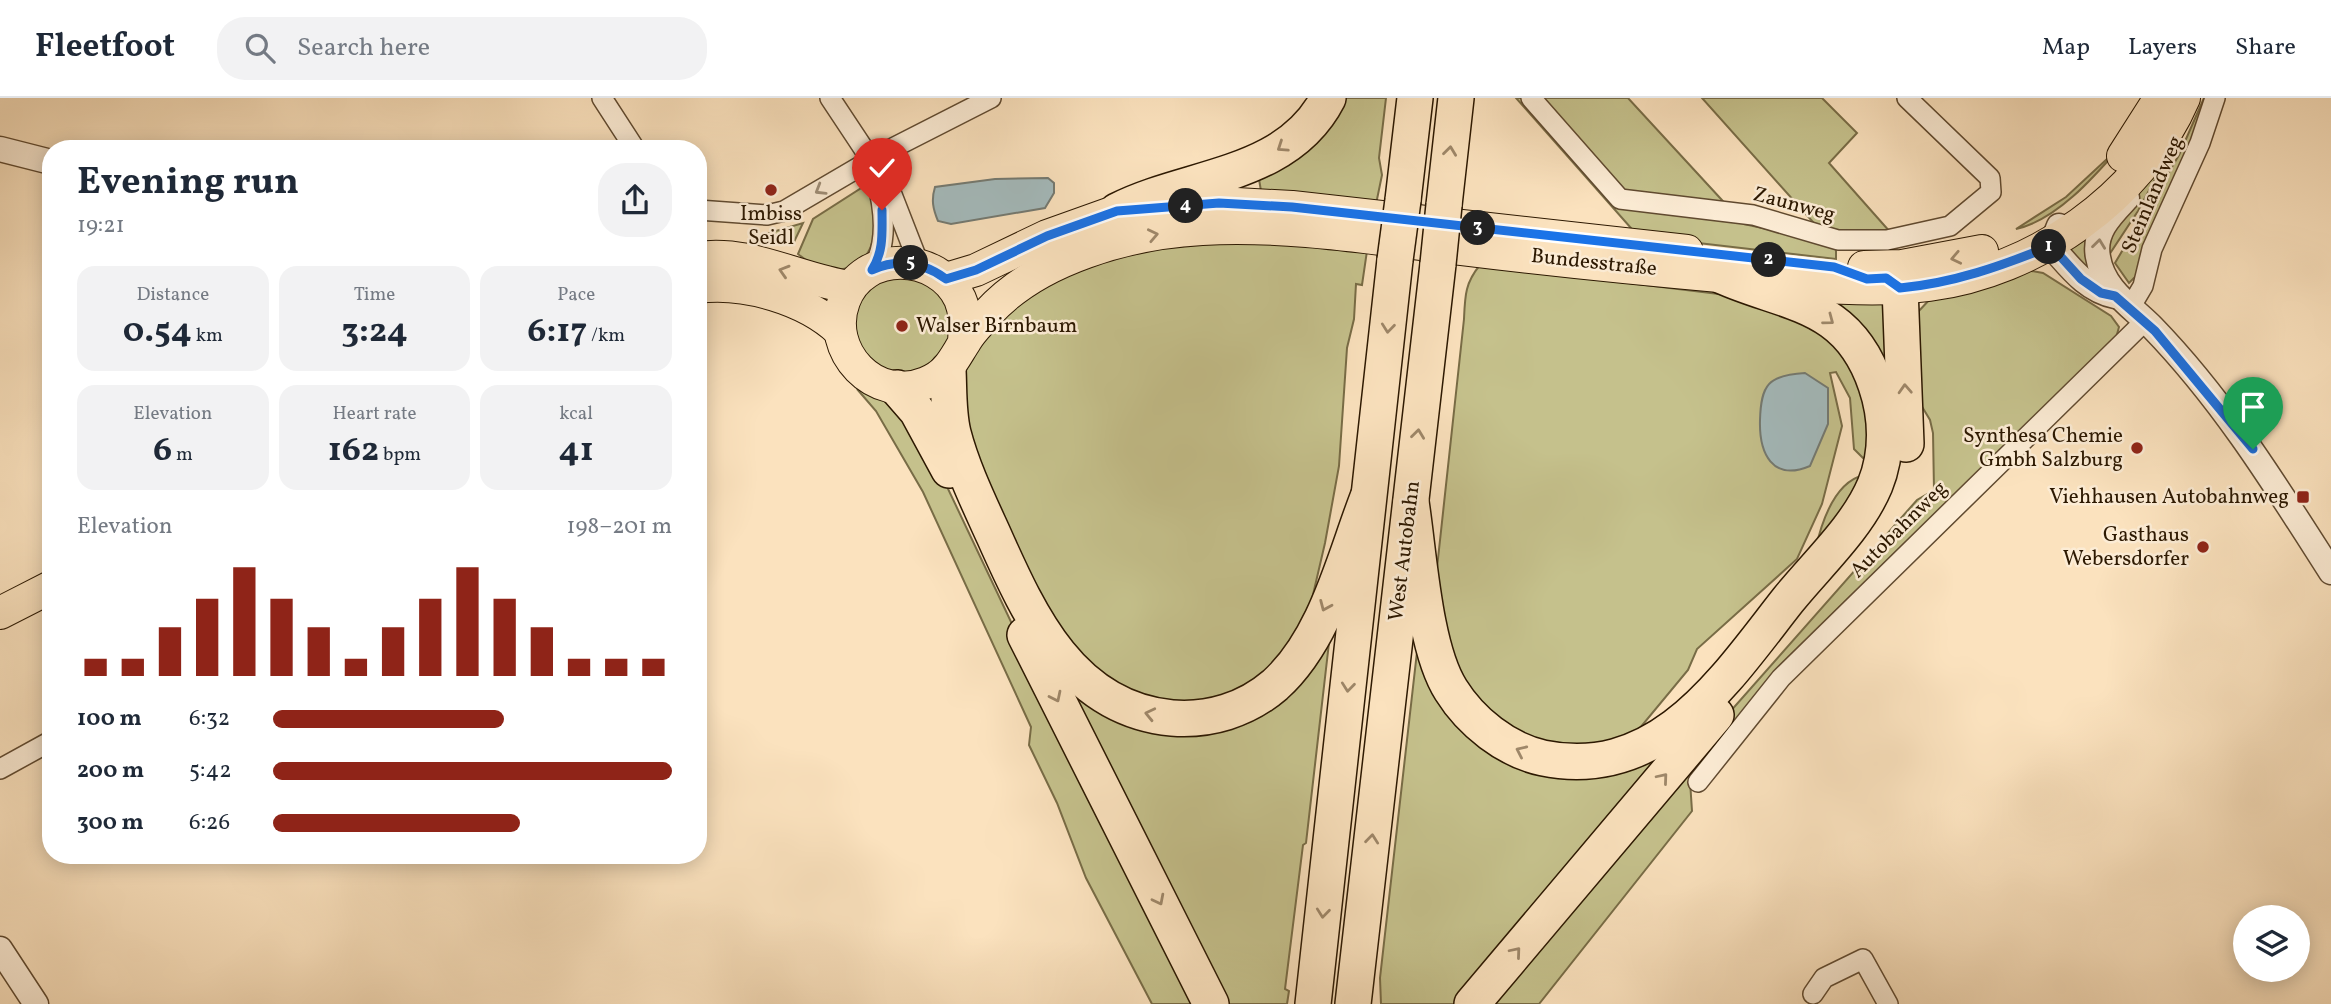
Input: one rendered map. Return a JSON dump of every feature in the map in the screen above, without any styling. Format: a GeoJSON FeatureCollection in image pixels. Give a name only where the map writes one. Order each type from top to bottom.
{"type":"FeatureCollection","features":[{"type":"Feature","properties":{"kind":"highway"},"geometry":{"type":"LineString","coordinates":[[1117,211],[1141,199],[1225,176],[1265,158],[1297,136],[1328,98]]}},
{"type":"Feature","properties":{"kind":"highway","name":"West Autobahn"},"geometry":{"type":"LineString","coordinates":[[1313,1004],[1415,98]]}},
{"type":"Feature","properties":{"kind":"highway","name":"West Autobahn"},"geometry":{"type":"LineString","coordinates":[[1353,1004],[1456,98]]}},
{"type":"Feature","properties":{"kind":"highway"},"geometry":{"type":"LineString","coordinates":[[1411,502],[1430,634],[1437,659],[1450,689],[1473,717],[1501,741],[1531,756],[1587,763],[1635,752],[1677,727],[1742,659],[1859,512],[1875,484],[1885,448],[1885,425],[1876,384],[1854,345],[1838,326],[1797,301],[1752,290],[1722,276]]}},
{"type":"Feature","properties":{"kind":"highway"},"geometry":{"type":"LineString","coordinates":[[1472,1004],[1860,543],[1892,500],[1906,458],[1900,288]]}},
{"type":"Feature","properties":{"kind":"highway"},"geometry":{"type":"LineString","coordinates":[[956,356],[952,431],[977,498],[1035,624],[1083,682],[1112,702],[1151,716],[1192,720],[1224,714],[1274,686],[1296,662],[1314,632],[1368,497]]}},
{"type":"Feature","properties":{"kind":"highway"},"geometry":{"type":"LineString","coordinates":[[897,388],[917,411],[938,446],[987,559],[1211,1004]]}},
{"type":"Feature","properties":{"kind":"main road","name":"Bundesstraße"},"geometry":{"type":"LineString","coordinates":[[946,279],[976,270],[1047,236],[1117,211],[1219,203],[1292,207],[1834,267],[1902,266],[1987,250],[2065,217],[2103,185],[2173,106]]}},
{"type":"Feature","properties":{"kind":"main road","name":"Bundesstraße"},"geometry":{"type":"LineString","coordinates":[[897,388],[925,384],[956,356],[997,303],[1015,289],[1054,267],[1130,240],[1202,229],[1348,235],[1844,288],[1932,285],[1984,272],[2051,246],[2107,202],[2173,106]]}},
{"type":"Feature","properties":{"kind":"main road"},"geometry":{"type":"LineString","coordinates":[[707,258],[728,257],[861,279]]}},
{"type":"Feature","properties":{"kind":"main road"},"geometry":{"type":"LineString","coordinates":[[897,388],[879,383],[859,370],[849,359],[840,331],[842,305],[861,279],[897,262],[919,264],[946,279],[961,300],[966,321],[956,356]]}},
{"type":"Feature","properties":{"kind":"main road"},"geometry":{"type":"LineString","coordinates":[[1834,267],[1867,279],[1886,278],[1900,288]]}},
{"type":"Feature","properties":{"kind":"main road"},"geometry":{"type":"LineString","coordinates":[[707,287],[734,286],[760,292],[820,314],[840,331]]}},
{"type":"Feature","properties":{"kind":"main road"},"geometry":{"type":"LineString","coordinates":[[0,614],[42,592]]}},
{"type":"Feature","properties":{"kind":"street"},"geometry":{"type":"LineString","coordinates":[[601,98],[629,140]]}},
{"type":"Feature","properties":{"kind":"street"},"geometry":{"type":"LineString","coordinates":[[831,98],[888,187],[919,264]]}},
{"type":"Feature","properties":{"kind":"street"},"geometry":{"type":"LineString","coordinates":[[707,210],[767,215],[784,211],[871,160],[990,98]]}},
{"type":"Feature","properties":{"kind":"street","name":"Zaunweg"},"geometry":{"type":"LineString","coordinates":[[1531,98],[1620,199],[1753,215],[1838,240],[1861,241],[1897,239],[1950,226],[1965,217],[1991,192],[1990,178],[1907,98]]}},
{"type":"Feature","properties":{"kind":"street","name":"Steinlandweg"},"geometry":{"type":"LineString","coordinates":[[2130,308],[2143,286],[2152,249],[2200,143],[2215,98]]}},
{"type":"Feature","properties":{"kind":"street"},"geometry":{"type":"LineString","coordinates":[[2173,106],[2170,139],[2147,172],[2107,219],[2097,245],[2098,260],[2130,308],[2253,449],[2331,572]]}},
{"type":"Feature","properties":{"kind":"street"},"geometry":{"type":"LineString","coordinates":[[0,149],[42,160]]}},
{"type":"Feature","properties":{"kind":"street"},"geometry":{"type":"LineString","coordinates":[[861,279],[878,259],[882,240],[882,210],[871,160]]}},
{"type":"Feature","properties":{"kind":"street"},"geometry":{"type":"LineString","coordinates":[[2065,217],[2051,246],[2081,279],[2130,308]]}},
{"type":"Feature","properties":{"kind":"street","name":"Autobahnweg"},"geometry":{"type":"LineString","coordinates":[[1698,782],[1781,678],[2130,308]]}},
{"type":"Feature","properties":{"kind":"street"},"geometry":{"type":"LineString","coordinates":[[0,769],[42,746]]}},
{"type":"Feature","properties":{"kind":"street"},"geometry":{"type":"LineString","coordinates":[[0,949],[36,1004]]}},
{"type":"Feature","properties":{"kind":"street"},"geometry":{"type":"LineString","coordinates":[[1813,994],[1824,978],[1863,959],[1888,1004]]}},
{"type":"Feature","properties":{"kind":"shaded area"},"geometry":{"type":"Polygon","coordinates":[[[1340,98],[1386,98],[1379,158],[1382,175],[1375,209],[1261,191],[1258,173],[1340,98]]]}},
{"type":"Feature","properties":{"kind":"shaded area"},"geometry":{"type":"Polygon","coordinates":[[[1516,98],[1628,98],[1744,224],[1836,244],[1836,259],[1638,236],[1516,98]]]}},
{"type":"Feature","properties":{"kind":"shaded area"},"geometry":{"type":"Polygon","coordinates":[[[1702,98],[1822,98],[1857,133],[1829,163],[1891,233],[1821,231],[1702,98]]]}},
{"type":"Feature","properties":{"kind":"shaded area"},"geometry":{"type":"Polygon","coordinates":[[[2204,98],[2208,98],[2138,274],[2129,283],[2115,263],[2179,155],[2204,98]]]}},
{"type":"Feature","properties":{"kind":"shaded area"},"geometry":{"type":"Polygon","coordinates":[[[2121,146],[2074,196],[2046,217],[2016,229],[2066,197],[2121,146]]]}},
{"type":"Feature","properties":{"kind":"shaded area"},"geometry":{"type":"Polygon","coordinates":[[[2168,155],[2138,211],[2107,258],[2122,216],[2168,155]]]}},
{"type":"Feature","properties":{"kind":"shaded area"},"geometry":{"type":"Polygon","coordinates":[[[866,185],[873,191],[875,230],[870,249],[863,259],[854,266],[832,269],[808,261],[798,254],[813,219],[866,185]]]}},
{"type":"Feature","properties":{"kind":"shaded area"},"geometry":{"type":"Polygon","coordinates":[[[803,223],[793,244],[762,235],[803,223]]]}},
{"type":"Feature","properties":{"kind":"shaded area"},"geometry":{"type":"Polygon","coordinates":[[[2086,235],[2085,255],[2093,273],[2070,253],[2070,247],[2086,235]]]}},
{"type":"Feature","properties":{"kind":"shaded area"},"geometry":{"type":"Polygon","coordinates":[[[1215,240],[1368,244],[1362,285],[1356,284],[1354,319],[1347,348],[1339,466],[1312,599],[1285,663],[1217,708],[1127,697],[1059,643],[970,461],[963,378],[973,353],[1017,302],[1053,281],[1117,257],[1163,246],[1215,240]]]}},
{"type":"Feature","properties":{"kind":"shaded area"},"geometry":{"type":"Polygon","coordinates":[[[1480,265],[1768,300],[1805,313],[1868,384],[1870,455],[1863,458],[1854,449],[1850,398],[1836,372],[1830,373],[1842,426],[1822,504],[1797,559],[1697,649],[1688,670],[1625,746],[1565,753],[1489,718],[1445,652],[1437,568],[1466,297],[1471,278],[1480,265]]]}},
{"type":"Feature","properties":{"kind":"shaded area"},"geometry":{"type":"Polygon","coordinates":[[[2026,270],[2043,273],[2111,316],[2119,327],[2116,338],[1812,634],[1739,717],[1690,781],[1692,811],[1539,1004],[1492,1004],[1698,748],[1917,500],[1934,490],[1933,433],[1930,420],[1918,400],[1917,313],[1932,297],[2026,270]]]}},
{"type":"Feature","properties":{"kind":"shaded area"},"geometry":{"type":"Polygon","coordinates":[[[902,275],[921,279],[936,290],[947,305],[951,324],[947,343],[936,358],[921,369],[902,373],[883,369],[868,358],[857,343],[853,324],[857,305],[868,290],[883,279],[902,275]]]}},
{"type":"Feature","properties":{"kind":"shaded area"},"geometry":{"type":"Polygon","coordinates":[[[1810,293],[1883,304],[1887,309],[1892,399],[1810,293]]]}},
{"type":"Feature","properties":{"kind":"shaded area"},"geometry":{"type":"Polygon","coordinates":[[[857,389],[894,404],[923,436],[1192,1004],[1152,1004],[1086,878],[1057,803],[1029,745],[1031,727],[923,492],[876,411],[857,389]]]}},
{"type":"Feature","properties":{"kind":"shaded area"},"geometry":{"type":"Polygon","coordinates":[[[1864,475],[1815,551],[1830,505],[1845,486],[1864,475]]]}},
{"type":"Feature","properties":{"kind":"shaded area"},"geometry":{"type":"Polygon","coordinates":[[[1330,634],[1306,843],[1303,845],[1285,989],[1289,991],[1287,1004],[1220,1004],[1061,677],[1172,730],[1330,634]]]}},
{"type":"Feature","properties":{"kind":"shaded area"},"geometry":{"type":"Polygon","coordinates":[[[1418,643],[1506,753],[1676,738],[1462,1004],[1381,1004],[1380,978],[1418,643]]]}},
{"type":"Feature","properties":{"kind":"water"},"geometry":{"type":"Polygon","coordinates":[[[1048,178],[1054,183],[1054,193],[1045,208],[951,224],[938,221],[933,200],[935,187],[995,179],[1048,178]]]}},
{"type":"Feature","properties":{"kind":"water"},"geometry":{"type":"Polygon","coordinates":[[[1805,373],[1828,388],[1828,424],[1810,466],[1786,470],[1777,467],[1765,453],[1760,432],[1762,398],[1769,384],[1775,380],[1782,376],[1805,373]]]}},
{"type":"Feature","properties":{"kind":"place","name":"Imbiss Seidl"},"geometry":{"type":"Point","coordinates":[771,190]}},
{"type":"Feature","properties":{"kind":"place","name":"Walser Birnbaum"},"geometry":{"type":"Point","coordinates":[902,326]}},
{"type":"Feature","properties":{"kind":"place","name":"Synthesa Chemie Gmbh Salzburg"},"geometry":{"type":"Point","coordinates":[2137,448]}},
{"type":"Feature","properties":{"kind":"place","name":"Viehhausen Autobahnweg"},"geometry":{"type":"Point","coordinates":[2303,497]}},
{"type":"Feature","properties":{"kind":"place","name":"Gasthaus Webersdorfer"},"geometry":{"type":"Point","coordinates":[2203,547]}},
{"type":"Feature","properties":{"kind":"route"},"geometry":{"type":"LineString","coordinates":[[882,210],[882,240],[878,259],[872,270],[897,262],[912,263],[934,270],[946,279],[976,270],[1047,236],[1117,211],[1219,203],[1292,207],[1834,267],[1867,279],[1886,278],[1900,288],[1932,285],[1984,272],[2051,246],[2081,279],[2101,293],[2115,296],[2146,321],[2253,449]]}}]}
